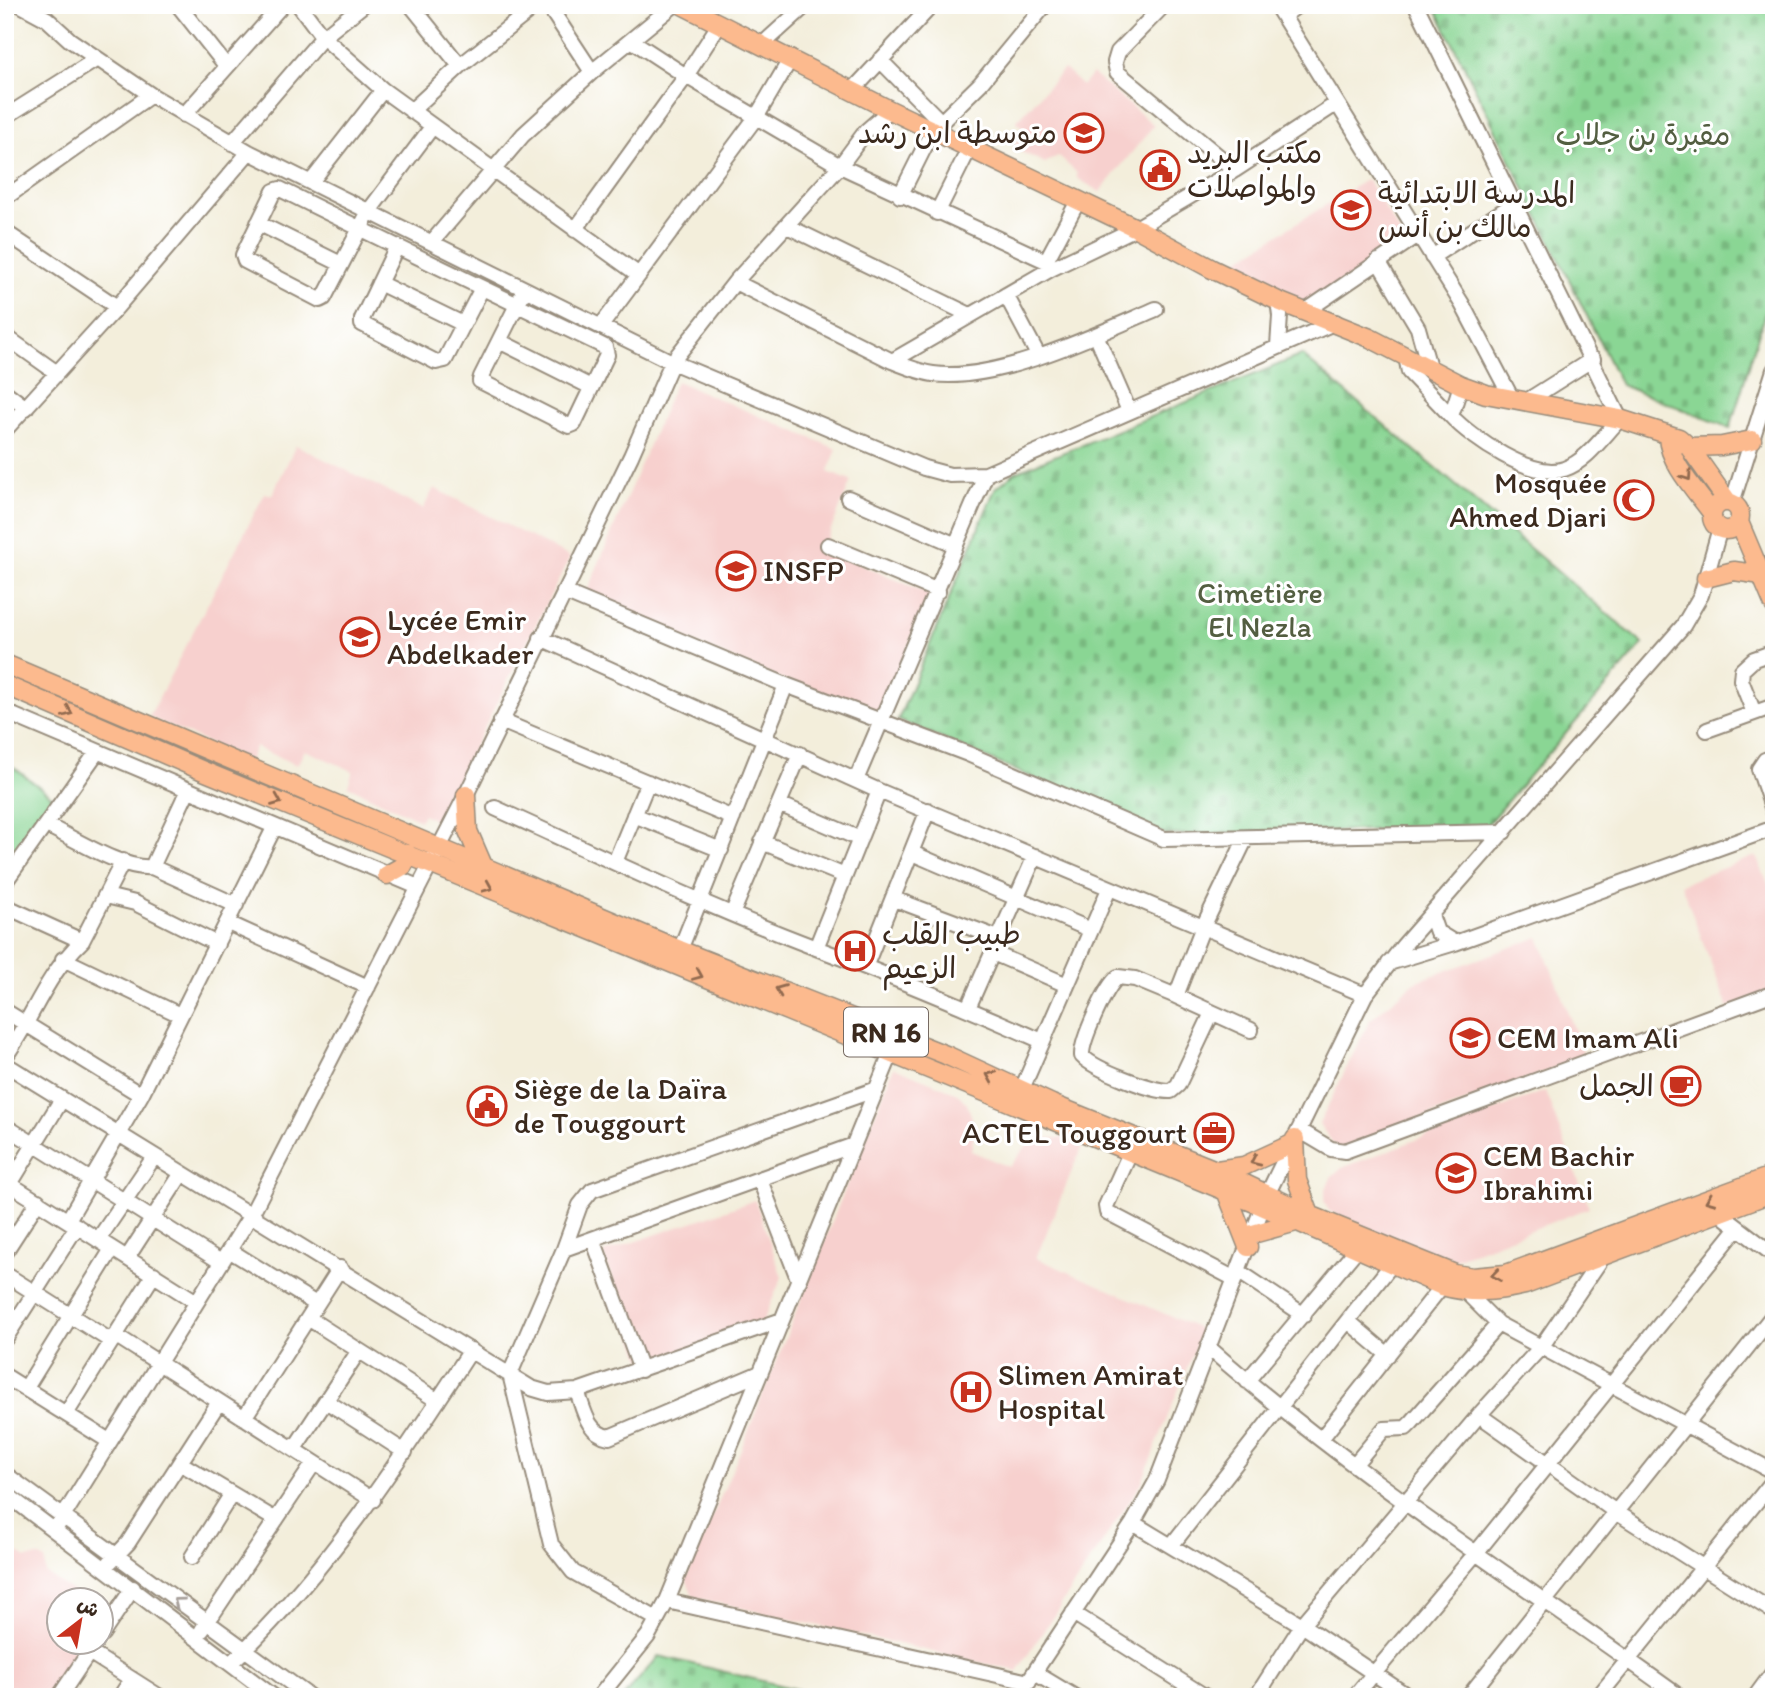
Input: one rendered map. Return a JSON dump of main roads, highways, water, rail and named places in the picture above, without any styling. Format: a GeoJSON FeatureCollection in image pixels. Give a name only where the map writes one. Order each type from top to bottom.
{"type":"FeatureCollection","features":[{"type":"Feature","properties":{"kind":"main road"},"geometry":{"type":"LineString","coordinates":[[682,5],[882,106],[937,126],[970,147],[1136,228],[1278,302],[1336,322],[1461,385],[1518,400],[1620,419],[1668,437],[1679,438],[1738,509],[1739,522],[1774,605]]}},
{"type":"Feature","properties":{"kind":"main road"},"geometry":{"type":"LineString","coordinates":[[1668,437],[1669,446],[1677,461],[1716,521],[1729,529],[1739,522]]}},
{"type":"Feature","properties":{"kind":"main road"},"geometry":{"type":"LineString","coordinates":[[1689,447],[1722,446],[1752,440]]}},
{"type":"Feature","properties":{"kind":"main road"},"geometry":{"type":"LineString","coordinates":[[1716,521],[1720,503],[1730,502]]}},
{"type":"Feature","properties":{"kind":"main road"},"geometry":{"type":"LineString","coordinates":[[1706,578],[1734,570],[1762,575]]}},
{"type":"Feature","properties":{"kind":"main road","name":"RN 16"},"geometry":{"type":"LineString","coordinates":[[5,664],[890,1055],[1226,1191],[1265,1200]]}},
{"type":"Feature","properties":{"kind":"main road","name":"RN 16"},"geometry":{"type":"LineString","coordinates":[[5,685],[408,854],[434,855],[484,868],[898,1037],[1216,1170],[1265,1200],[1357,1249],[1442,1286],[1466,1292],[1488,1293],[1525,1285],[1774,1192]]}},
{"type":"Feature","properties":{"kind":"main road"},"geometry":{"type":"LineString","coordinates":[[466,795],[468,831],[484,868]]}},
{"type":"Feature","properties":{"kind":"main road"},"geometry":{"type":"LineString","coordinates":[[387,875],[403,866],[408,854]]}},
{"type":"Feature","properties":{"kind":"main road"},"geometry":{"type":"LineString","coordinates":[[1216,1170],[1244,1166],[1295,1138],[1297,1180],[1303,1218],[1251,1241],[1226,1191]]}},
{"type":"Feature","properties":{"kind":"main road","name":"RN 16"},"geometry":{"type":"LineString","coordinates":[[1303,1218],[1447,1271],[1487,1277],[1524,1268],[1774,1175]]}},
{"type":"Feature","properties":{"kind":"place","name":"متوسطة ابن رشد"},"geometry":{"type":"Point","coordinates":[1084,133]}},
{"type":"Feature","properties":{"kind":"place","name":"مكتب البريد والمواصلات"},"geometry":{"type":"Point","coordinates":[1160,170]}},
{"type":"Feature","properties":{"kind":"place","name":"المدرسة الابتدائية مالك بن أنس"},"geometry":{"type":"Point","coordinates":[1351,210]}},
{"type":"Feature","properties":{"kind":"place","name":"Mosquée Ahmed Djari"},"geometry":{"type":"Point","coordinates":[1634,500]}},
{"type":"Feature","properties":{"kind":"place","name":"INSFP"},"geometry":{"type":"Point","coordinates":[736,571]}},
{"type":"Feature","properties":{"kind":"place","name":"Lycée Emir Abdelkader"},"geometry":{"type":"Point","coordinates":[360,637]}},
{"type":"Feature","properties":{"kind":"place","name":"طبيب القلب الزعيم"},"geometry":{"type":"Point","coordinates":[855,951]}},
{"type":"Feature","properties":{"kind":"place","name":"CEM Imam Ali"},"geometry":{"type":"Point","coordinates":[1470,1038]}},
{"type":"Feature","properties":{"kind":"place","name":"الجمل"},"geometry":{"type":"Point","coordinates":[1681,1086]}},
{"type":"Feature","properties":{"kind":"place","name":"Siège de la Daïra de Touggourt"},"geometry":{"type":"Point","coordinates":[487,1106]}},
{"type":"Feature","properties":{"kind":"place","name":"ACTEL Touggourt"},"geometry":{"type":"Point","coordinates":[1214,1133]}},
{"type":"Feature","properties":{"kind":"place","name":"CEM Bachir Ibrahimi"},"geometry":{"type":"Point","coordinates":[1456,1173]}},
{"type":"Feature","properties":{"kind":"place","name":"Slimen Amirat Hospital"},"geometry":{"type":"Point","coordinates":[971,1392]}},
{"type":"Feature","properties":{"kind":"park label","name":"مقبرة بن جلاب"},"geometry":{"type":"Point","coordinates":[1643,135]}},
{"type":"Feature","properties":{"kind":"park label","name":"Cimetière El Nezla"},"geometry":{"type":"Point","coordinates":[1260,610]}}]}
